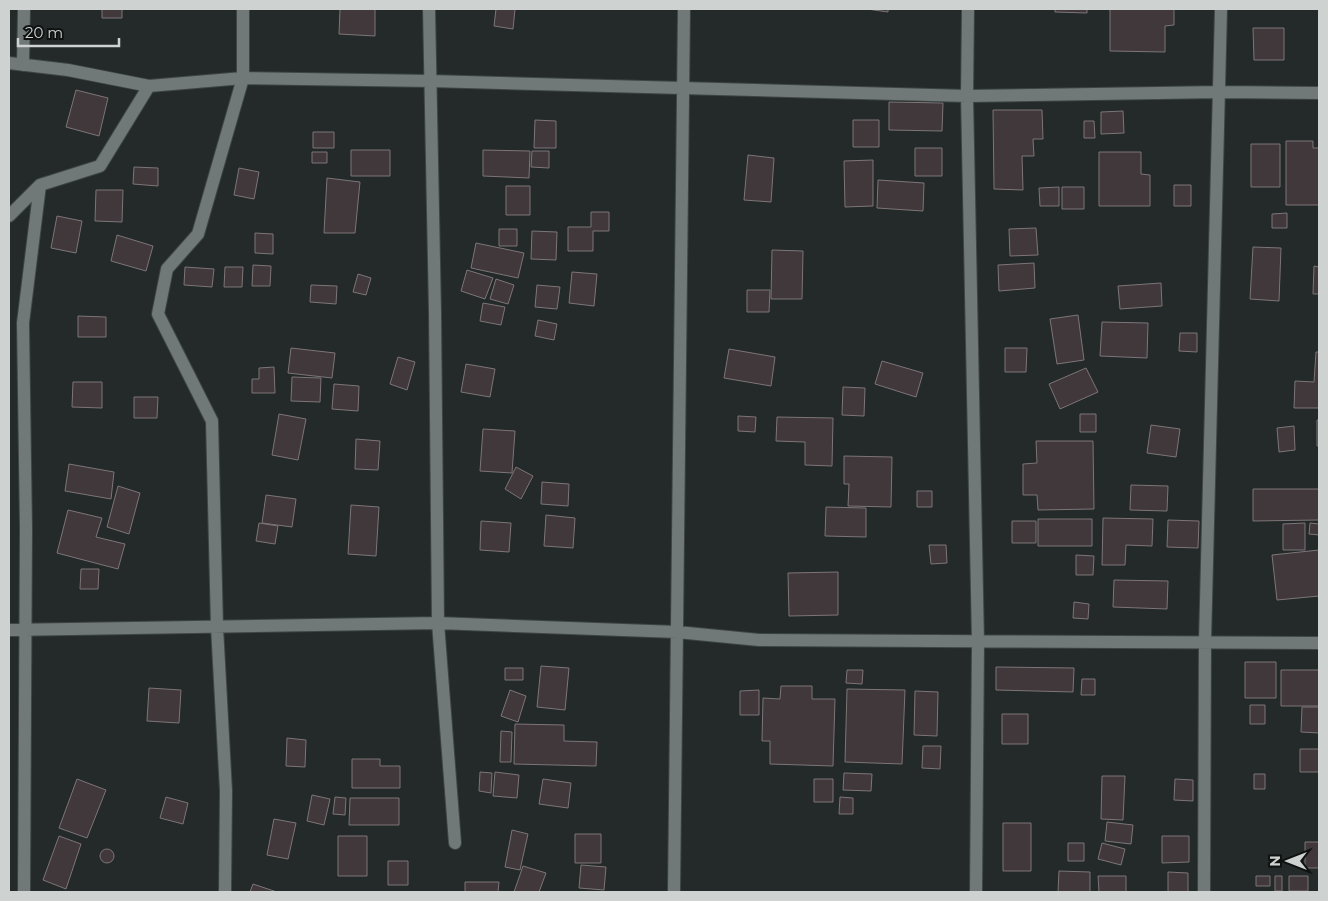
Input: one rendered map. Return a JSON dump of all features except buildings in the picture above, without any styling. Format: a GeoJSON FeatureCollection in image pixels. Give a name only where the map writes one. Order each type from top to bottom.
{"type":"FeatureCollection","features":[{"type":"Feature","properties":{"kind":"street"},"geometry":{"type":"LineString","coordinates":[[23,65],[24,9]]}},
{"type":"Feature","properties":{"kind":"street"},"geometry":{"type":"LineString","coordinates":[[225,892],[226,792],[217,627],[212,421],[158,314],[167,269],[198,234],[243,78],[243,9]]}},
{"type":"Feature","properties":{"kind":"street"},"geometry":{"type":"LineString","coordinates":[[429,9],[438,623],[455,843]]}},
{"type":"Feature","properties":{"kind":"street"},"geometry":{"type":"LineString","coordinates":[[674,892],[684,9]]}},
{"type":"Feature","properties":{"kind":"street"},"geometry":{"type":"LineString","coordinates":[[968,9],[967,96],[978,642],[976,892]]}},
{"type":"Feature","properties":{"kind":"street"},"geometry":{"type":"LineString","coordinates":[[1204,892],[1205,641],[1221,9]]}},
{"type":"Feature","properties":{"kind":"street"},"geometry":{"type":"LineString","coordinates":[[9,64],[68,70],[149,86],[243,78],[431,81],[967,96],[1220,92],[1319,93]]}},
{"type":"Feature","properties":{"kind":"street"},"geometry":{"type":"LineString","coordinates":[[9,216],[40,185],[100,166],[149,86]]}},
{"type":"Feature","properties":{"kind":"street"},"geometry":{"type":"LineString","coordinates":[[24,892],[26,631],[23,323],[40,185]]}},
{"type":"Feature","properties":{"kind":"street"},"geometry":{"type":"LineString","coordinates":[[9,630],[438,623],[677,632],[759,640],[1319,643]]}}]}
